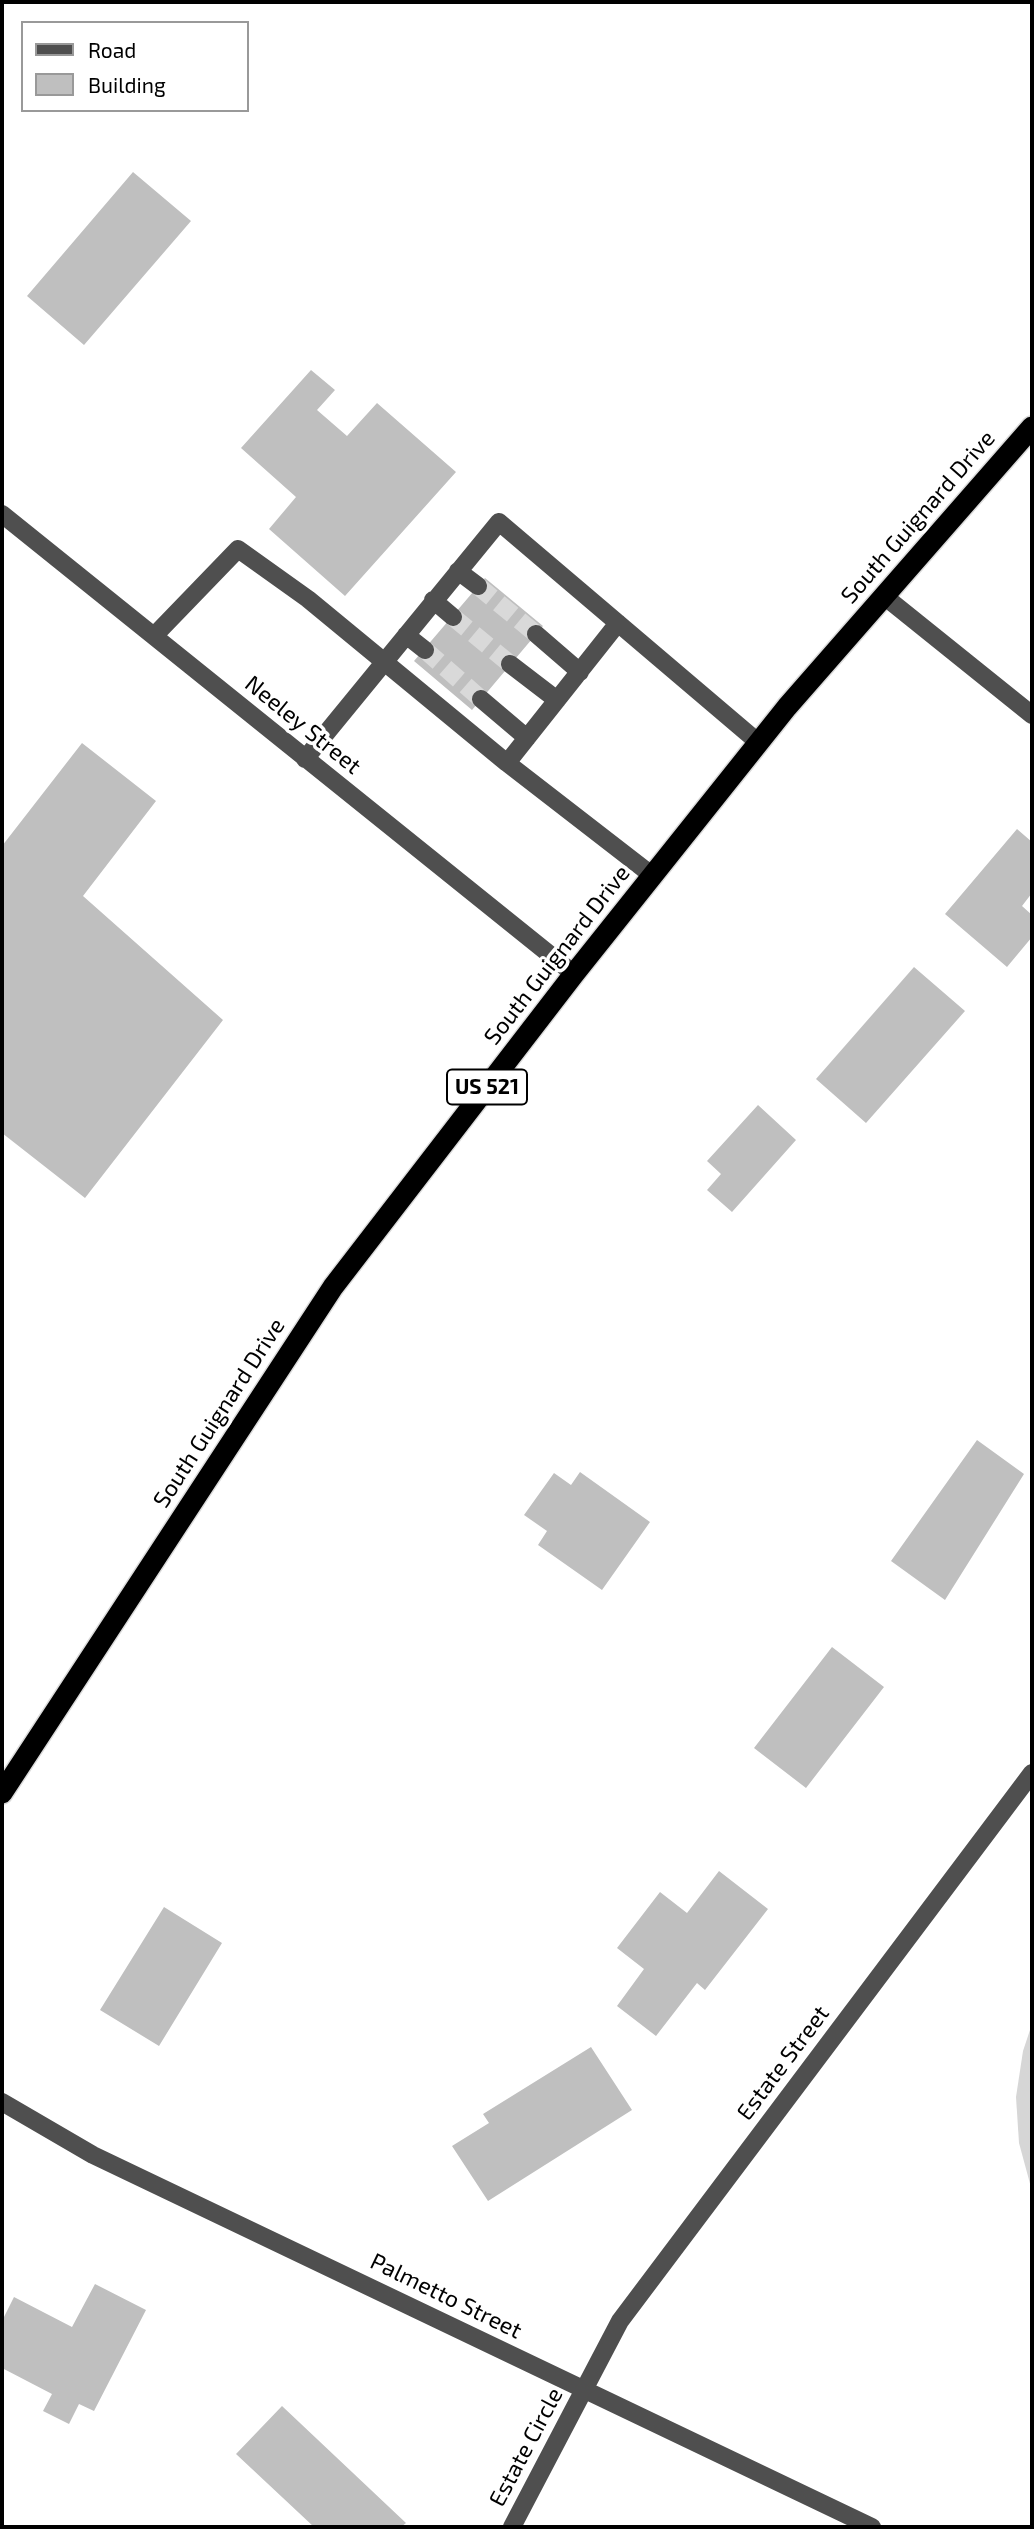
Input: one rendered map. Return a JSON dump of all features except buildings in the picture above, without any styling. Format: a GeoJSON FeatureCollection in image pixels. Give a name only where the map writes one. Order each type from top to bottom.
{"type":"FeatureCollection","features":[{"type":"Feature","properties":{"kind":"highway","name":"South Guignard Drive"},"geometry":{"type":"LineString","coordinates":[[2,1793],[333,1287],[574,974],[759,743],[1032,427]]}},
{"type":"Feature","properties":{"kind":"street","name":"Neeley Street"},"geometry":{"type":"LineString","coordinates":[[2,514],[574,974]]}},
{"type":"Feature","properties":{"kind":"street"},"geometry":{"type":"LineString","coordinates":[[305,759],[499,522],[759,743]]}},
{"type":"Feature","properties":{"kind":"street"},"geometry":{"type":"LineString","coordinates":[[154,636],[238,550],[308,599],[507,763],[653,876]]}},
{"type":"Feature","properties":{"kind":"street"},"geometry":{"type":"LineString","coordinates":[[458,571],[478,586]]}},
{"type":"Feature","properties":{"kind":"street"},"geometry":{"type":"LineString","coordinates":[[884,596],[1032,715]]}},
{"type":"Feature","properties":{"kind":"street"},"geometry":{"type":"LineString","coordinates":[[433,600],[453,617]]}},
{"type":"Feature","properties":{"kind":"street"},"geometry":{"type":"LineString","coordinates":[[507,763],[618,623]]}},
{"type":"Feature","properties":{"kind":"street"},"geometry":{"type":"LineString","coordinates":[[405,635],[425,650]]}},
{"type":"Feature","properties":{"kind":"street"},"geometry":{"type":"LineString","coordinates":[[536,635],[580,672]]}},
{"type":"Feature","properties":{"kind":"street"},"geometry":{"type":"LineString","coordinates":[[510,664],[557,701]]}},
{"type":"Feature","properties":{"kind":"street"},"geometry":{"type":"LineString","coordinates":[[481,699],[527,738]]}},
{"type":"Feature","properties":{"kind":"street","name":"Estate Street"},"geometry":{"type":"LineString","coordinates":[[584,2390],[620,2321],[1032,1773]]}},
{"type":"Feature","properties":{"kind":"street","name":"Palmetto Street"},"geometry":{"type":"LineString","coordinates":[[2,2102],[93,2155],[872,2527]]}},
{"type":"Feature","properties":{"kind":"street","name":"Estate Circle"},"geometry":{"type":"LineString","coordinates":[[512,2527],[584,2390]]}},
{"type":"Feature","properties":{"kind":"shaded area"},"geometry":{"type":"Polygon","coordinates":[[[1032,2024],[1032,2191],[1019,2143],[1016,2097],[1023,2051],[1032,2024]]]}},
{"type":"Feature","properties":{"kind":"tunnel"},"geometry":{"type":"LineString","coordinates":[[478,586],[536,634]]}},
{"type":"Feature","properties":{"kind":"tunnel"},"geometry":{"type":"LineString","coordinates":[[453,617],[510,664]]}},
{"type":"Feature","properties":{"kind":"tunnel"},"geometry":{"type":"LineString","coordinates":[[425,650],[481,699]]}}]}
